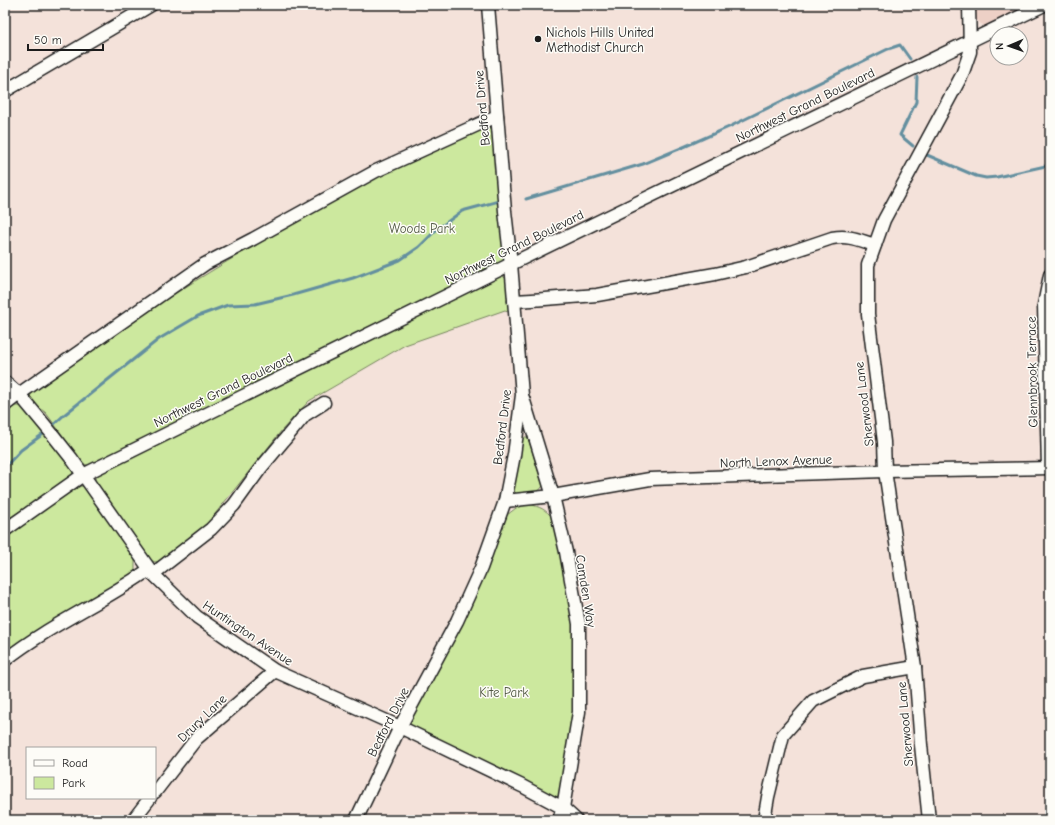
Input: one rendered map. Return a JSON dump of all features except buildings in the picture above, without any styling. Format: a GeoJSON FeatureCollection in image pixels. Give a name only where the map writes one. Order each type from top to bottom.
{"type":"FeatureCollection","features":[{"type":"Feature","properties":{"kind":"street"},"geometry":{"type":"LineString","coordinates":[[5,91],[151,5]]}},
{"type":"Feature","properties":{"kind":"street","name":"Bedford Drive"},"geometry":{"type":"LineString","coordinates":[[356,820],[400,727],[457,621],[481,568],[505,501],[514,455],[522,395],[511,264],[503,194],[488,5]]}},
{"type":"Feature","properties":{"kind":"street","name":"Sherwood Lane"},"geometry":{"type":"LineString","coordinates":[[929,820],[915,667],[885,471],[884,442],[868,314],[868,265],[884,220],[962,75],[970,52],[969,5]]}},
{"type":"Feature","properties":{"kind":"street","name":"Northwest Grand Boulevard"},"geometry":{"type":"LineString","coordinates":[[5,530],[83,475],[511,264],[1044,5]]}},
{"type":"Feature","properties":{"kind":"street"},"geometry":{"type":"LineString","coordinates":[[5,405],[205,264],[376,171],[497,116]]}},
{"type":"Feature","properties":{"kind":"street"},"geometry":{"type":"LineString","coordinates":[[514,300],[597,295],[715,274],[746,267],[832,238],[843,236],[875,245]]}},
{"type":"Feature","properties":{"kind":"street","name":"Glennbrook Terrace"},"geometry":{"type":"LineString","coordinates":[[1049,468],[1044,305],[1050,276]]}},
{"type":"Feature","properties":{"kind":"street","name":"Huntington Avenue"},"geometry":{"type":"LineString","coordinates":[[5,382],[19,394],[43,422],[83,475],[153,574],[197,617],[275,671],[400,727],[522,786],[563,808],[576,820]]}},
{"type":"Feature","properties":{"kind":"street","name":"Camden Way"},"geometry":{"type":"LineString","coordinates":[[522,395],[553,496],[566,552],[579,624],[579,712],[563,808],[559,820]]}},
{"type":"Feature","properties":{"kind":"street"},"geometry":{"type":"LineString","coordinates":[[5,660],[67,619],[128,584],[144,573],[153,574],[211,529],[234,505],[260,469],[305,415],[324,404]]}},
{"type":"Feature","properties":{"kind":"street","name":"North Lenox Avenue"},"geometry":{"type":"LineString","coordinates":[[505,501],[553,496],[650,479],[885,471],[1049,468]]}},
{"type":"Feature","properties":{"kind":"street"},"geometry":{"type":"LineString","coordinates":[[764,820],[783,735],[813,701],[863,676],[915,667]]}},
{"type":"Feature","properties":{"kind":"street","name":"Drury Lane"},"geometry":{"type":"LineString","coordinates":[[156,791],[196,739],[275,671]]}},
{"type":"Feature","properties":{"kind":"street"},"geometry":{"type":"LineString","coordinates":[[133,820],[149,799]]}},
{"type":"Feature","properties":{"kind":"shaded area"},"geometry":{"type":"Polygon","coordinates":[[[975,5],[1031,5],[985,26],[976,19],[975,5]]]}},
{"type":"Feature","properties":{"kind":"green space","name":"Woods Park"},"geometry":{"type":"Polygon","coordinates":[[[486,127],[491,128],[494,132],[506,254],[504,260],[499,263],[90,466],[81,461],[46,413],[30,400],[31,394],[100,343],[172,295],[246,250],[379,176],[486,127]]]}},
{"type":"Feature","properties":{"kind":"green space"},"geometry":{"type":"Polygon","coordinates":[[[501,275],[507,279],[510,312],[505,310],[405,345],[309,401],[282,430],[207,524],[160,561],[155,562],[150,560],[95,484],[96,478],[99,474],[501,275]]]}},
{"type":"Feature","properties":{"kind":"green space"},"geometry":{"type":"Polygon","coordinates":[[[14,406],[21,406],[25,409],[69,465],[73,473],[68,479],[5,521],[5,413],[14,406]]]}},
{"type":"Feature","properties":{"kind":"green space"},"geometry":{"type":"Polygon","coordinates":[[[528,437],[543,486],[537,493],[517,494],[513,490],[522,439],[528,437]]]}},
{"type":"Feature","properties":{"kind":"green space"},"geometry":{"type":"Polygon","coordinates":[[[81,486],[85,487],[135,560],[135,570],[132,575],[5,653],[5,537],[74,489],[81,486]]]}},
{"type":"Feature","properties":{"kind":"green space","name":"Kite Park"},"geometry":{"type":"Polygon","coordinates":[[[529,504],[542,509],[553,518],[571,597],[577,663],[576,698],[561,792],[559,796],[555,797],[411,727],[410,723],[411,718],[487,568],[507,515],[516,508],[529,504]]]}},
{"type":"Feature","properties":{"kind":"waterway"},"geometry":{"type":"LineString","coordinates":[[526,199],[643,164],[729,127],[888,49],[900,45],[910,59]]}},
{"type":"Feature","properties":{"kind":"waterway"},"geometry":{"type":"LineString","coordinates":[[913,146],[900,135],[916,102],[917,77]]}},
{"type":"Feature","properties":{"kind":"waterway"},"geometry":{"type":"LineString","coordinates":[[927,155],[976,176],[986,178],[997,177],[1050,165]]}},
{"type":"Feature","properties":{"kind":"waterway"},"geometry":{"type":"LineString","coordinates":[[50,428],[64,415],[159,339],[198,316],[228,305],[255,304],[353,278],[400,260],[419,247],[435,231],[462,211],[499,201]]}},
{"type":"Feature","properties":{"kind":"waterway"},"geometry":{"type":"LineString","coordinates":[[5,467],[21,450],[46,432]]}},
{"type":"Feature","properties":{"kind":"place","name":"Nichols Hills United Methodist Church"},"geometry":{"type":"Point","coordinates":[538,39]}}]}
